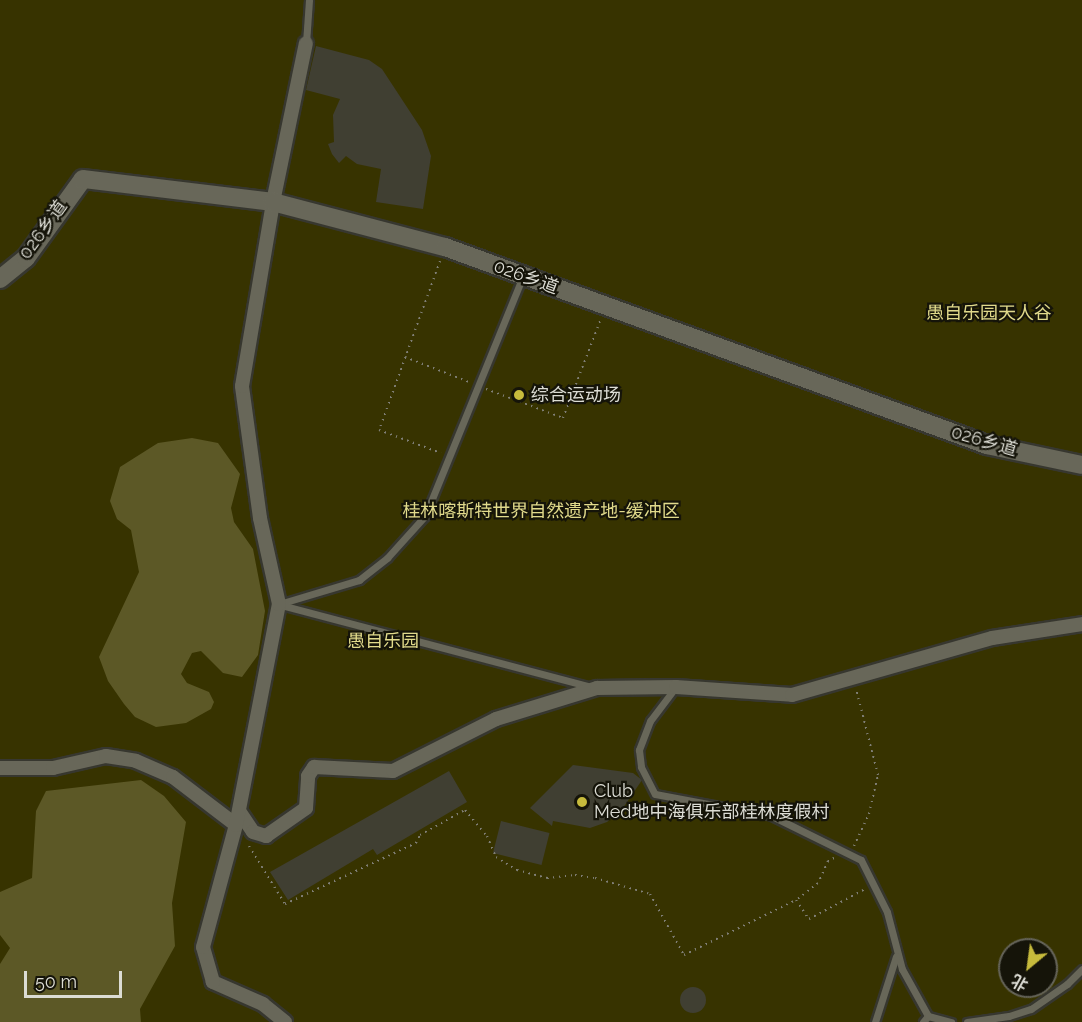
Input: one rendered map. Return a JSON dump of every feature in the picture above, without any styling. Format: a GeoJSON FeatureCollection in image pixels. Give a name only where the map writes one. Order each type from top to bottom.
{"type":"FeatureCollection","features":[{"type":"Feature","properties":{"kind":"street"},"geometry":{"type":"LineString","coordinates":[[285,1022],[263,1004],[213,982],[208,972],[203,947],[236,825],[279,604],[260,518],[243,386],[273,202],[306,43]]}},
{"type":"Feature","properties":{"kind":"street","name":"026乡道"},"geometry":{"type":"LineString","coordinates":[[0,279],[26,258],[83,179],[273,202],[445,247],[987,445],[1082,465]]}},
{"type":"Feature","properties":{"kind":"street"},"geometry":{"type":"LineString","coordinates":[[239,811],[253,832],[266,836],[306,808],[308,776],[314,767],[393,771],[496,719],[597,688],[676,687],[792,695],[992,638],[1082,624]]}},
{"type":"Feature","properties":{"kind":"street"},"geometry":{"type":"LineString","coordinates":[[0,768],[53,768],[106,756],[136,761],[173,777],[236,825]]}},
{"type":"Feature","properties":{"kind":"lane"},"geometry":{"type":"LineString","coordinates":[[306,43],[309,0]]}},
{"type":"Feature","properties":{"kind":"lane"},"geometry":{"type":"LineString","coordinates":[[279,604],[359,580],[387,558],[425,516],[452,458],[523,276]]}},
{"type":"Feature","properties":{"kind":"lane"},"geometry":{"type":"LineString","coordinates":[[279,604],[597,688]]}},
{"type":"Feature","properties":{"kind":"lane"},"geometry":{"type":"LineString","coordinates":[[676,687],[650,721],[639,750],[640,767],[655,794],[772,816],[847,851],[861,860],[876,883],[897,954],[925,1019],[951,1022]]}},
{"type":"Feature","properties":{"kind":"lane"},"geometry":{"type":"LineString","coordinates":[[875,1022],[897,954]]}},
{"type":"Feature","properties":{"kind":"lane"},"geometry":{"type":"LineString","coordinates":[[968,1022],[1009,1016],[1031,1009],[1067,984],[1082,969]]}},
{"type":"Feature","properties":{"kind":"path"},"geometry":{"type":"LineString","coordinates":[[445,247],[379,430],[452,458]]}},
{"type":"Feature","properties":{"kind":"path"},"geometry":{"type":"LineString","coordinates":[[405,357],[563,418],[606,306]]}},
{"type":"Feature","properties":{"kind":"path"},"geometry":{"type":"LineString","coordinates":[[236,825],[285,904],[417,843],[420,835],[465,810],[487,836],[496,857],[517,870],[547,878],[575,875],[595,878],[650,894],[684,955],[796,900],[818,883],[828,861],[857,843],[869,814],[878,775],[853,677]]}},
{"type":"Feature","properties":{"kind":"path"},"geometry":{"type":"LineString","coordinates":[[796,900],[809,919],[876,883]]}},
{"type":"Feature","properties":{"kind":"green space","name":"愚自乐园"},"geometry":{"type":"Polygon","coordinates":[[[0,0],[1082,0],[1082,1022],[0,1022],[0,0]]]}},
{"type":"Feature","properties":{"kind":"shaded area"},"geometry":{"type":"Polygon","coordinates":[[[192,438],[218,443],[240,474],[231,508],[234,522],[253,549],[265,611],[258,655],[242,677],[223,673],[201,651],[192,653],[181,674],[187,683],[209,692],[214,702],[211,709],[186,723],[156,727],[135,717],[124,704],[108,681],[99,657],[139,572],[131,530],[117,519],[110,501],[120,467],[158,443],[192,438]]]}},
{"type":"Feature","properties":{"kind":"shaded area"},"geometry":{"type":"Polygon","coordinates":[[[141,780],[164,796],[186,822],[172,903],[175,946],[140,1009],[141,1022],[0,1022],[0,964],[10,948],[0,935],[0,892],[32,878],[36,811],[46,791],[141,780]]]}},
{"type":"Feature","properties":{"kind":"building"},"geometry":{"type":"Polygon","coordinates":[[[316,46],[369,60],[382,69],[422,130],[431,156],[423,209],[376,202],[381,169],[357,164],[346,156],[339,163],[332,154],[328,144],[334,142],[333,115],[340,99],[306,90],[316,46]]]}},
{"type":"Feature","properties":{"kind":"building","name":"Club Med地中海俱乐部桂林度假村"},"geometry":{"type":"Polygon","coordinates":[[[573,765],[633,773],[642,780],[623,808],[607,822],[590,828],[553,821],[552,826],[530,808],[573,765]]]}},
{"type":"Feature","properties":{"kind":"building"},"geometry":{"type":"Polygon","coordinates":[[[449,771],[467,802],[377,855],[373,849],[288,900],[270,872],[449,771]]]}},
{"type":"Feature","properties":{"kind":"building"},"geometry":{"type":"Polygon","coordinates":[[[501,821],[550,833],[542,865],[493,853],[501,821]]]}},
{"type":"Feature","properties":{"kind":"building"},"geometry":{"type":"Polygon","coordinates":[[[693,987],[702,991],[706,1000],[702,1009],[693,1013],[684,1009],[680,1000],[684,991],[693,987]]]}},
{"type":"Feature","properties":{"kind":"place","name":"综合运动场"},"geometry":{"type":"Point","coordinates":[519,395]}},
{"type":"Feature","properties":{"kind":"place","name":"Club Med地中海俱乐部桂林度假村"},"geometry":{"type":"Point","coordinates":[582,802]}},
{"type":"Feature","properties":{"kind":"park label","name":"愚自乐园天人谷"},"geometry":{"type":"Point","coordinates":[989,313]}},
{"type":"Feature","properties":{"kind":"park label","name":"桂林喀斯特世界自然遗产地-缓冲区"},"geometry":{"type":"Point","coordinates":[541,511]}}]}
